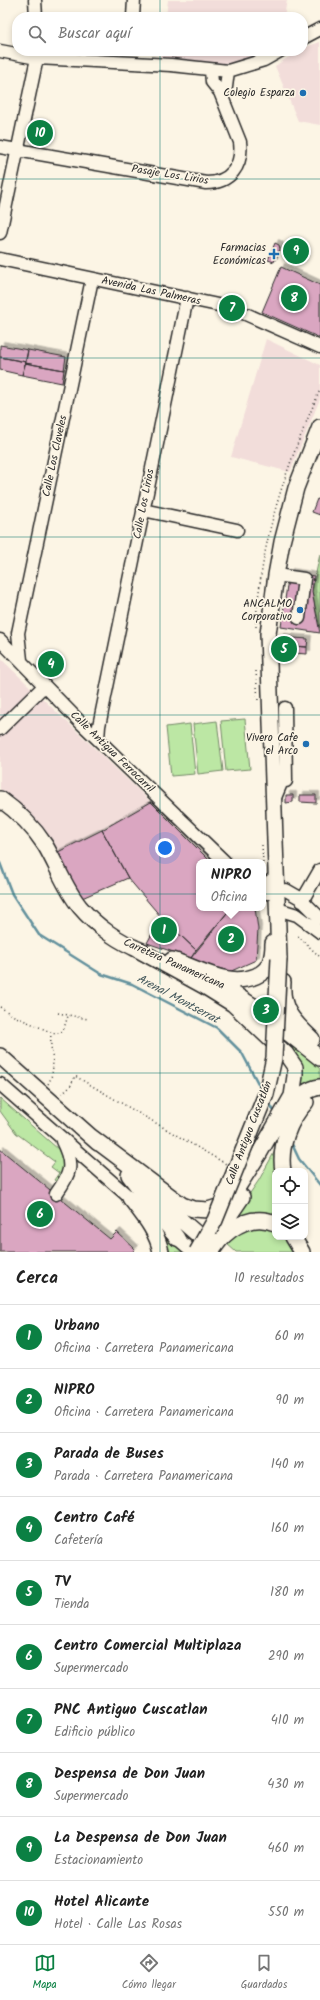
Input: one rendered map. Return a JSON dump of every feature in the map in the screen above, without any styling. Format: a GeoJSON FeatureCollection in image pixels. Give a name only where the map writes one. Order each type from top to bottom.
{"type":"FeatureCollection","features":[{"type":"Feature","properties":{"kind":"main road"},"geometry":{"type":"LineString","coordinates":[[154,956],[187,964],[228,979],[244,980],[264,972],[272,961],[275,845],[268,634],[276,575],[296,488],[320,427]]}},
{"type":"Feature","properties":{"kind":"main road","name":"Carretera Panamericana"},"geometry":{"type":"LineString","coordinates":[[0,800],[28,824],[45,845],[79,906],[100,926],[133,947],[216,981],[293,1035],[320,1058]]}},
{"type":"Feature","properties":{"kind":"main road"},"geometry":{"type":"LineString","coordinates":[[275,845],[282,859],[273,886],[284,911]]}},
{"type":"Feature","properties":{"kind":"main road"},"geometry":{"type":"LineString","coordinates":[[273,886],[280,872],[285,941],[282,988],[287,1011],[291,1019],[320,1047]]}},
{"type":"Feature","properties":{"kind":"main road","name":"Calle Antiguo Cuscatlán"},"geometry":{"type":"LineString","coordinates":[[197,1252],[217,1215],[268,1086],[274,1058],[280,958],[273,886]]}},
{"type":"Feature","properties":{"kind":"main road"},"geometry":{"type":"LineString","coordinates":[[133,947],[198,982],[233,1004],[286,1054],[295,1067],[296,1076],[287,1118]]}},
{"type":"Feature","properties":{"kind":"main road"},"geometry":{"type":"LineString","coordinates":[[0,1056],[90,1136],[129,1175],[215,1246]]}},
{"type":"Feature","properties":{"kind":"main road"},"geometry":{"type":"LineString","coordinates":[[215,1246],[248,1188],[279,1142],[291,1107],[308,1091],[320,1087]]}},
{"type":"Feature","properties":{"kind":"main road"},"geometry":{"type":"LineString","coordinates":[[90,1136],[177,1202],[188,1208],[200,1210],[218,1208],[227,1204],[259,1154],[287,1118],[320,1092]]}},
{"type":"Feature","properties":{"kind":"main road"},"geometry":{"type":"LineString","coordinates":[[279,1142],[283,1168]]}},
{"type":"Feature","properties":{"kind":"main road"},"geometry":{"type":"LineString","coordinates":[[129,1175],[177,1238]]}},
{"type":"Feature","properties":{"kind":"main road"},"geometry":{"type":"LineString","coordinates":[[130,1198],[154,1232],[161,1252]]}},
{"type":"Feature","properties":{"kind":"main road"},"geometry":{"type":"LineString","coordinates":[[204,1252],[215,1246],[232,1229],[246,1222],[263,1220],[272,1222]]}},
{"type":"Feature","properties":{"kind":"main road"},"geometry":{"type":"LineString","coordinates":[[295,1240],[302,1252]]}},
{"type":"Feature","properties":{"kind":"main road"},"geometry":{"type":"LineString","coordinates":[[302,1240],[305,1252]]}},
{"type":"Feature","properties":{"kind":"street"},"geometry":{"type":"LineString","coordinates":[[35,0],[36,12]]}},
{"type":"Feature","properties":{"kind":"street"},"geometry":{"type":"LineString","coordinates":[[133,12],[134,0]]}},
{"type":"Feature","properties":{"kind":"street"},"geometry":{"type":"LineString","coordinates":[[308,35],[320,29]]}},
{"type":"Feature","properties":{"kind":"street"},"geometry":{"type":"LineString","coordinates":[[0,50],[12,51]]}},
{"type":"Feature","properties":{"kind":"street"},"geometry":{"type":"LineString","coordinates":[[0,234],[37,56]]}},
{"type":"Feature","properties":{"kind":"street"},"geometry":{"type":"LineString","coordinates":[[130,56],[171,65],[210,71],[228,72],[264,60],[271,56]]}},
{"type":"Feature","properties":{"kind":"street","name":"Pasaje Los Lirios"},"geometry":{"type":"LineString","coordinates":[[0,147],[206,183],[219,182],[232,174],[240,158],[241,149],[240,142],[220,92],[212,82],[210,71]]}},
{"type":"Feature","properties":{"kind":"street"},"geometry":{"type":"LineString","coordinates":[[220,92],[226,87],[228,72]]}},
{"type":"Feature","properties":{"kind":"street","name":"Avenida Las Palmeras"},"geometry":{"type":"LineString","coordinates":[[0,259],[232,308],[320,347]]}},
{"type":"Feature","properties":{"kind":"street","name":"Calle Los Claveles"},"geometry":{"type":"LineString","coordinates":[[21,660],[18,633],[92,279]]}},
{"type":"Feature","properties":{"kind":"street","name":"Calle Los Lirios"},"geometry":{"type":"LineString","coordinates":[[98,739],[99,726],[187,298]]}},
{"type":"Feature","properties":{"kind":"street"},"geometry":{"type":"LineString","coordinates":[[143,510],[237,530]]}},
{"type":"Feature","properties":{"kind":"street"},"geometry":{"type":"LineString","coordinates":[[276,575],[304,579],[299,618]]}},
{"type":"Feature","properties":{"kind":"street"},"geometry":{"type":"LineString","coordinates":[[1,641],[18,633]]}},
{"type":"Feature","properties":{"kind":"street","name":"Calle Antigua Ferrocarril"},"geometry":{"type":"LineString","coordinates":[[1,641],[82,724],[222,859]]}},
{"type":"Feature","properties":{"kind":"street"},"geometry":{"type":"LineString","coordinates":[[0,729],[44,686]]}},
{"type":"Feature","properties":{"kind":"street"},"geometry":{"type":"LineString","coordinates":[[274,801],[282,780],[286,781],[285,708]]}},
{"type":"Feature","properties":{"kind":"street"},"geometry":{"type":"LineString","coordinates":[[82,724],[94,719],[103,711]]}},
{"type":"Feature","properties":{"kind":"street"},"geometry":{"type":"LineString","coordinates":[[302,901],[320,870]]}},
{"type":"Feature","properties":{"kind":"street"},"geometry":{"type":"LineString","coordinates":[[273,886],[302,901],[318,923]]}},
{"type":"Feature","properties":{"kind":"street"},"geometry":{"type":"LineString","coordinates":[[284,911],[318,923]]}},
{"type":"Feature","properties":{"kind":"street"},"geometry":{"type":"LineString","coordinates":[[0,1084],[192,1252]]}},
{"type":"Feature","properties":{"kind":"street"},"geometry":{"type":"LineString","coordinates":[[56,1194],[67,1178],[70,1170],[70,1160],[60,1138]]}},
{"type":"Feature","properties":{"kind":"path"},"geometry":{"type":"LineString","coordinates":[[298,936],[320,958]]}},
{"type":"Feature","properties":{"kind":"path"},"geometry":{"type":"LineString","coordinates":[[0,1007],[14,1016],[51,1033],[61,1034],[68,1016]]}},
{"type":"Feature","properties":{"kind":"path"},"geometry":{"type":"LineString","coordinates":[[58,1013],[88,1019]]}},
{"type":"Feature","properties":{"kind":"path"},"geometry":{"type":"LineString","coordinates":[[41,1093],[50,1081],[54,1069],[50,1050],[51,1033]]}},
{"type":"Feature","properties":{"kind":"path"},"geometry":{"type":"LineString","coordinates":[[53,1103],[70,1087],[75,1076],[228,1166]]}},
{"type":"Feature","properties":{"kind":"shaded area"},"geometry":{"type":"Polygon","coordinates":[[[168,0],[287,0],[285,12],[167,12],[168,0]]]}},
{"type":"Feature","properties":{"kind":"shaded area","name":"Colegio Esparza"},"geometry":{"type":"Polygon","coordinates":[[[320,42],[320,125],[298,121],[275,66],[290,56],[308,56],[308,46],[320,42]]]}},
{"type":"Feature","properties":{"kind":"shaded area"},"geometry":{"type":"Polygon","coordinates":[[[160,56],[253,56],[237,63],[201,63],[160,58],[160,56]]]}},
{"type":"Feature","properties":{"kind":"shaded area"},"geometry":{"type":"Polygon","coordinates":[[[266,339],[320,365],[320,399],[290,472],[231,457],[266,339]]]}},
{"type":"Feature","properties":{"kind":"shaded area"},"geometry":{"type":"Polygon","coordinates":[[[0,658],[151,802],[56,853],[17,803],[0,789],[0,658]]]}},
{"type":"Feature","properties":{"kind":"green space"},"geometry":{"type":"Polygon","coordinates":[[[320,554],[320,628],[312,592],[320,554]]]}},
{"type":"Feature","properties":{"kind":"green space"},"geometry":{"type":"Polygon","coordinates":[[[245,719],[250,769],[226,771],[221,721],[245,719]]]}},
{"type":"Feature","properties":{"kind":"green space"},"geometry":{"type":"Polygon","coordinates":[[[217,721],[223,771],[198,774],[193,724],[217,721]]]}},
{"type":"Feature","properties":{"kind":"green space"},"geometry":{"type":"Polygon","coordinates":[[[190,724],[195,774],[171,776],[166,727],[190,724]]]}},
{"type":"Feature","properties":{"kind":"green space"},"geometry":{"type":"Polygon","coordinates":[[[263,1017],[320,1069],[320,1081],[299,1093],[298,1077],[263,1017]]]}},
{"type":"Feature","properties":{"kind":"green space"},"geometry":{"type":"Polygon","coordinates":[[[0,1098],[58,1149],[65,1163],[60,1184],[54,1180],[59,1173],[51,1167],[55,1162],[16,1133],[0,1111],[0,1098]]]}},
{"type":"Feature","properties":{"kind":"green space"},"geometry":{"type":"Polygon","coordinates":[[[276,1149],[278,1168],[272,1168],[272,1221],[225,1230],[259,1180],[276,1149]]]}},
{"type":"Feature","properties":{"kind":"green space"},"geometry":{"type":"Polygon","coordinates":[[[272,1226],[272,1240],[291,1240],[297,1252],[236,1252],[226,1243],[239,1229],[272,1226]]]}},
{"type":"Feature","properties":{"kind":"green space"},"geometry":{"type":"Polygon","coordinates":[[[163,1233],[185,1252],[166,1252],[163,1233]]]}},
{"type":"Feature","properties":{"kind":"building","name":"Farmacias Económicas"},"geometry":{"type":"Polygon","coordinates":[[[275,243],[279,245],[280,249],[274,262],[268,260],[275,243]]]}},
{"type":"Feature","properties":{"kind":"building"},"geometry":{"type":"Polygon","coordinates":[[[281,267],[320,285],[320,338],[262,312],[281,267]]]}},
{"type":"Feature","properties":{"kind":"building"},"geometry":{"type":"Polygon","coordinates":[[[0,345],[28,350],[26,362],[0,357],[0,345]]]}},
{"type":"Feature","properties":{"kind":"building"},"geometry":{"type":"Polygon","coordinates":[[[28,350],[66,357],[64,370],[25,363],[28,350]]]}},
{"type":"Feature","properties":{"kind":"building"},"geometry":{"type":"Polygon","coordinates":[[[0,357],[26,362],[22,375],[0,370],[0,357]]]}},
{"type":"Feature","properties":{"kind":"building"},"geometry":{"type":"Polygon","coordinates":[[[25,363],[64,370],[62,383],[22,375],[25,363]]]}},
{"type":"Feature","properties":{"kind":"building"},"geometry":{"type":"Polygon","coordinates":[[[317,499],[320,500],[320,515],[312,512],[317,499]]]}},
{"type":"Feature","properties":{"kind":"building","name":"ANCALMO Corporativo"},"geometry":{"type":"Polygon","coordinates":[[[289,572],[314,576],[312,592],[320,633],[281,627],[289,572]]]}},
{"type":"Feature","properties":{"kind":"building"},"geometry":{"type":"Polygon","coordinates":[[[280,637],[308,639],[307,647],[279,645],[280,637]]]}},
{"type":"Feature","properties":{"kind":"building"},"geometry":{"type":"Polygon","coordinates":[[[279,645],[307,647],[307,654],[279,652],[279,645]]]}},
{"type":"Feature","properties":{"kind":"building"},"geometry":{"type":"Polygon","coordinates":[[[286,795],[293,795],[293,802],[286,803],[286,795]]]}},
{"type":"Feature","properties":{"kind":"building"},"geometry":{"type":"Polygon","coordinates":[[[300,795],[316,795],[316,803],[300,802],[300,795]]]}},
{"type":"Feature","properties":{"kind":"building"},"geometry":{"type":"Polygon","coordinates":[[[151,802],[208,859],[196,859],[196,911],[228,911],[196,950],[161,917],[128,878],[102,830],[151,802]]]}},
{"type":"Feature","properties":{"kind":"building"},"geometry":{"type":"Polygon","coordinates":[[[102,830],[128,878],[82,898],[56,853],[102,830]]]}},
{"type":"Feature","properties":{"kind":"building"},"geometry":{"type":"Polygon","coordinates":[[[229,911],[255,911],[258,929],[256,960],[227,973],[191,958],[229,911]]]}},
{"type":"Feature","properties":{"kind":"building"},"geometry":{"type":"Polygon","coordinates":[[[161,917],[196,950],[191,958],[147,943],[161,917]]]}},
{"type":"Feature","properties":{"kind":"building"},"geometry":{"type":"Polygon","coordinates":[[[0,1149],[110,1239],[117,1232],[135,1249],[132,1252],[0,1252],[0,1149]]]}},
{"type":"Feature","properties":{"kind":"waterway","name":"Arenal Montserrat"},"geometry":{"type":"LineString","coordinates":[[0,863],[12,894],[39,935],[101,974],[132,984],[217,1028],[242,1053],[261,1089]]}},
{"type":"Feature","properties":{"kind":"waterway","name":"Arenal Montserrat"},"geometry":{"type":"LineString","coordinates":[[269,1102],[276,1115]]}},
{"type":"Feature","properties":{"kind":"waterway","name":"Arenal Montserrat"},"geometry":{"type":"LineString","coordinates":[[291,1142],[299,1159],[320,1185]]}},
{"type":"Feature","properties":{"kind":"place","name":"Colegio Esparza"},"geometry":{"type":"Point","coordinates":[303,93]}},
{"type":"Feature","properties":{"kind":"place","name":"Hotel Alicante"},"geometry":{"type":"Point","coordinates":[40,133]}},
{"type":"Feature","properties":{"kind":"place","name":"La Despensa de Don Juan"},"geometry":{"type":"Point","coordinates":[296,251]}},
{"type":"Feature","properties":{"kind":"place","name":"Farmacias Económicas"},"geometry":{"type":"Point","coordinates":[274,254]}},
{"type":"Feature","properties":{"kind":"place","name":"Despensa de Don Juan"},"geometry":{"type":"Point","coordinates":[294,298]}},
{"type":"Feature","properties":{"kind":"place","name":"PNC Antiguo Cuscatlan"},"geometry":{"type":"Point","coordinates":[232,308]}},
{"type":"Feature","properties":{"kind":"place","name":"ANCALMO Corporativo"},"geometry":{"type":"Point","coordinates":[300,610]}},
{"type":"Feature","properties":{"kind":"place","name":"TV"},"geometry":{"type":"Point","coordinates":[284,649]}},
{"type":"Feature","properties":{"kind":"place","name":"Centro Café"},"geometry":{"type":"Point","coordinates":[51,664]}},
{"type":"Feature","properties":{"kind":"place","name":"Vivero Cafe el Arco"},"geometry":{"type":"Point","coordinates":[306,744]}},
{"type":"Feature","properties":{"kind":"place","name":"Urbano"},"geometry":{"type":"Point","coordinates":[164,930]}},
{"type":"Feature","properties":{"kind":"place","name":"NIPRO"},"geometry":{"type":"Point","coordinates":[231,939]}},
{"type":"Feature","properties":{"kind":"place","name":"Parada de Buses"},"geometry":{"type":"Point","coordinates":[266,1010]}},
{"type":"Feature","properties":{"kind":"place","name":"Centro Comercial Multiplaza"},"geometry":{"type":"Point","coordinates":[40,1214]}}]}
